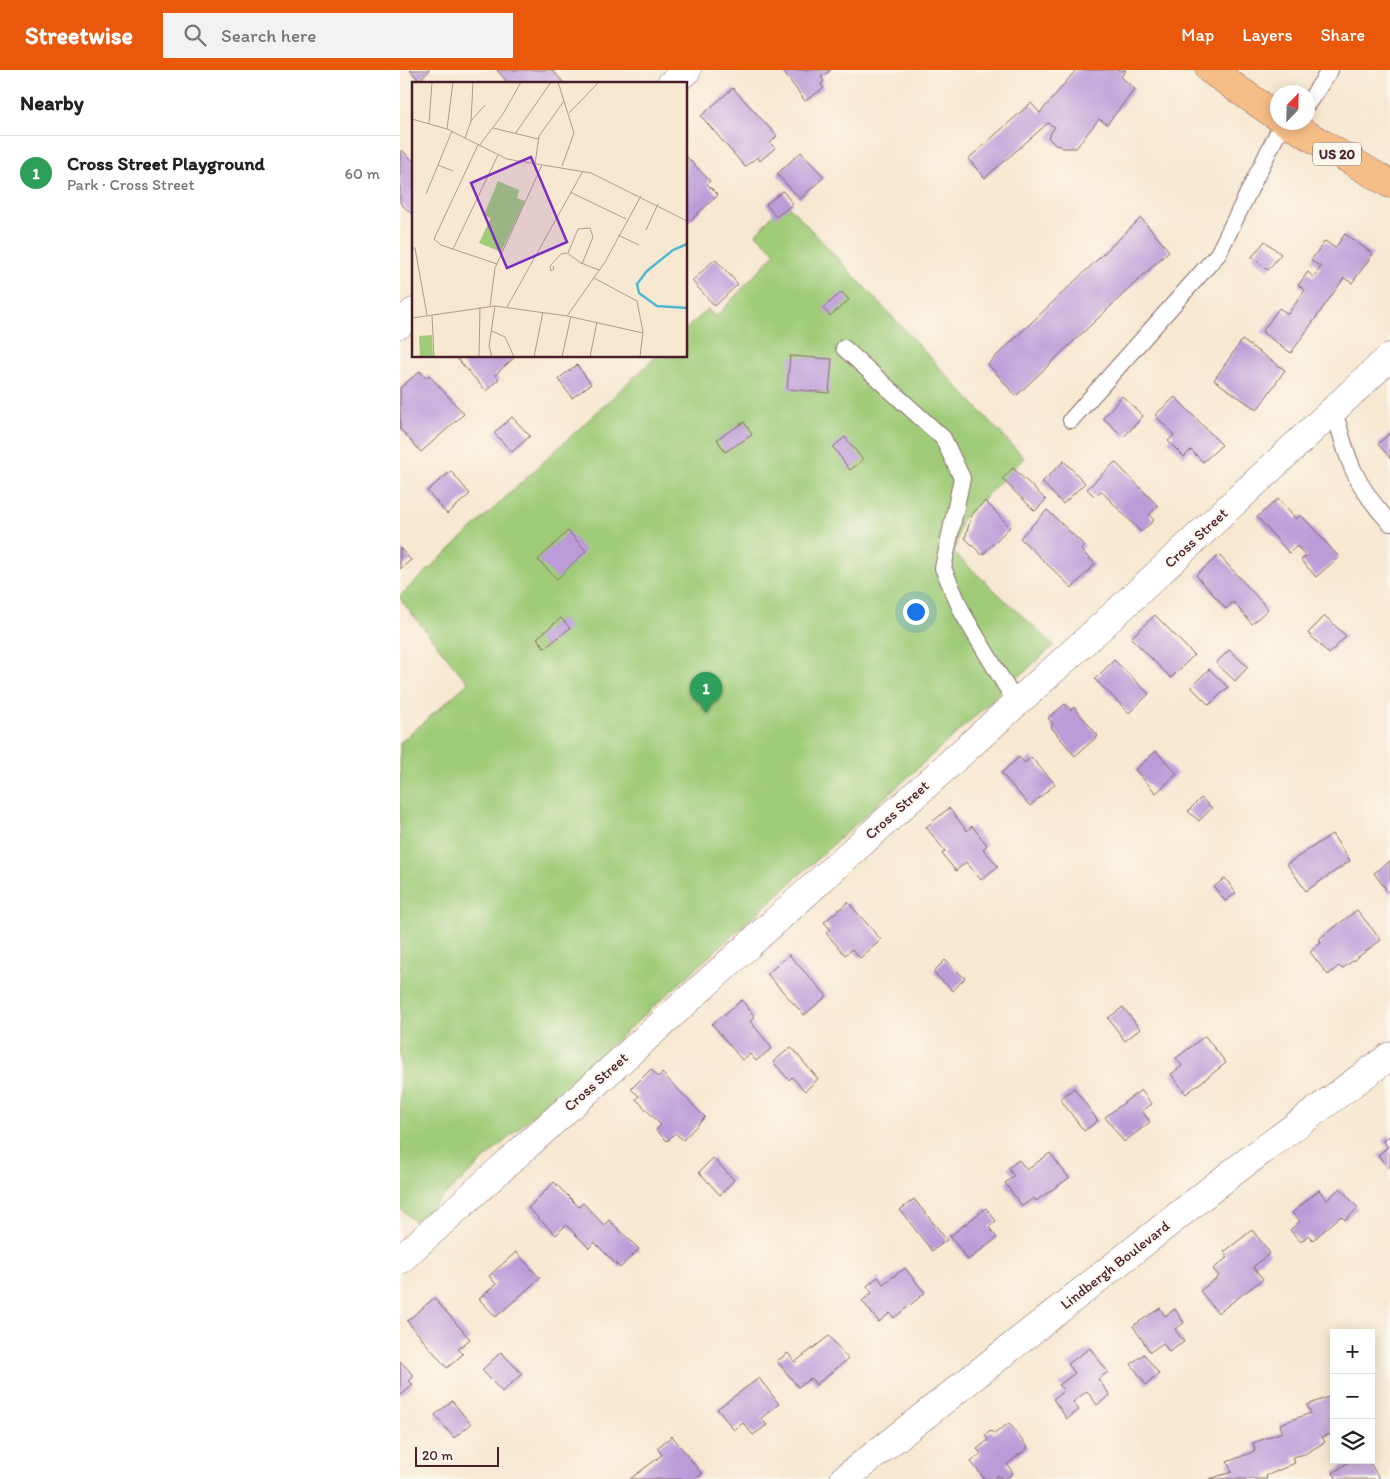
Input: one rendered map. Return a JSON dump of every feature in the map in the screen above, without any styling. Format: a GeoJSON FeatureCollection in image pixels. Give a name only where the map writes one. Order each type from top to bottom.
{"type":"FeatureCollection","features":[{"type":"Feature","properties":{"kind":"main road","name":"US 20"},"geometry":{"type":"LineString","coordinates":[[1210,70],[1270,111]]}},
{"type":"Feature","properties":{"kind":"main road","name":"US 20"},"geometry":{"type":"LineString","coordinates":[[1300,130],[1390,184]]}},
{"type":"Feature","properties":{"kind":"street"},"geometry":{"type":"LineString","coordinates":[[673,82],[686,70]]}},
{"type":"Feature","properties":{"kind":"street"},"geometry":{"type":"LineString","coordinates":[[400,324],[412,314]]}},
{"type":"Feature","properties":{"kind":"street","name":"Cross Street"},"geometry":{"type":"LineString","coordinates":[[400,1260],[1016,703],[1390,357]]}},
{"type":"Feature","properties":{"kind":"street","name":"Lindbergh Boulevard"},"geometry":{"type":"LineString","coordinates":[[844,1479],[1232,1174],[1390,1056]]}},
{"type":"Feature","properties":{"kind":"lane"},"geometry":{"type":"LineString","coordinates":[[1315,92],[1330,70]]}},
{"type":"Feature","properties":{"kind":"lane"},"geometry":{"type":"LineString","coordinates":[[1071,420],[1218,254],[1283,130]]}},
{"type":"Feature","properties":{"kind":"lane"},"geometry":{"type":"LineString","coordinates":[[844,348],[943,438],[962,478],[943,568],[963,614],[1016,703]]}},
{"type":"Feature","properties":{"kind":"lane"},"geometry":{"type":"LineString","coordinates":[[1334,409],[1351,467],[1360,486],[1390,523]]}},
{"type":"Feature","properties":{"kind":"green space"},"geometry":{"type":"Polygon","coordinates":[[[784,201],[1024,458],[961,521],[954,553],[1054,645],[415,1222],[400,1208],[400,743],[468,683],[400,599],[400,596],[655,358],[688,358],[688,327],[708,309],[716,317],[775,253],[756,234],[784,201]]]}},
{"type":"Feature","properties":{"kind":"building"},"geometry":{"type":"Polygon","coordinates":[[[410,70],[430,70],[419,80],[410,70]]]}},
{"type":"Feature","properties":{"kind":"building"},"geometry":{"type":"Polygon","coordinates":[[[497,70],[552,70],[563,82],[507,82],[497,70]]]}},
{"type":"Feature","properties":{"kind":"building"},"geometry":{"type":"Polygon","coordinates":[[[782,70],[831,70],[821,77],[824,81],[821,84],[824,88],[805,101],[782,70]]]}},
{"type":"Feature","properties":{"kind":"building"},"geometry":{"type":"Polygon","coordinates":[[[1076,70],[1126,70],[1121,77],[1135,89],[1107,124],[1099,119],[1076,148],[1063,148],[1052,142],[1048,137],[1055,127],[1048,123],[985,178],[968,159],[1031,103],[1040,113],[1076,70]]]}},
{"type":"Feature","properties":{"kind":"building"},"geometry":{"type":"Polygon","coordinates":[[[733,88],[777,136],[770,143],[775,148],[760,161],[757,157],[745,167],[701,116],[733,88]]]}},
{"type":"Feature","properties":{"kind":"building"},"geometry":{"type":"Polygon","coordinates":[[[402,150],[412,160],[412,214],[400,203],[400,152],[402,150]]]}},
{"type":"Feature","properties":{"kind":"building"},"geometry":{"type":"Polygon","coordinates":[[[801,152],[824,177],[800,199],[777,174],[801,152]]]}},
{"type":"Feature","properties":{"kind":"building"},"geometry":{"type":"Polygon","coordinates":[[[688,158],[710,181],[707,184],[718,195],[689,222],[688,158]]]}},
{"type":"Feature","properties":{"kind":"building"},"geometry":{"type":"Polygon","coordinates":[[[783,191],[793,204],[776,217],[766,204],[783,191]]]}},
{"type":"Feature","properties":{"kind":"building"},"geometry":{"type":"Polygon","coordinates":[[[1141,218],[1169,251],[1016,396],[988,364],[1141,218]]]}},
{"type":"Feature","properties":{"kind":"building"},"geometry":{"type":"Polygon","coordinates":[[[1345,234],[1373,254],[1352,283],[1344,278],[1291,353],[1262,332],[1279,308],[1288,314],[1305,290],[1298,285],[1308,272],[1313,277],[1321,267],[1311,260],[1325,241],[1335,248],[1345,234]]]}},
{"type":"Feature","properties":{"kind":"building"},"geometry":{"type":"Polygon","coordinates":[[[1265,241],[1281,254],[1268,270],[1252,257],[1265,241]]]}},
{"type":"Feature","properties":{"kind":"building"},"geometry":{"type":"Polygon","coordinates":[[[715,259],[738,284],[715,306],[692,281],[715,259]]]}},
{"type":"Feature","properties":{"kind":"building"},"geometry":{"type":"Polygon","coordinates":[[[842,292],[849,300],[830,316],[823,308],[842,292]]]}},
{"type":"Feature","properties":{"kind":"building"},"geometry":{"type":"Polygon","coordinates":[[[1242,340],[1285,370],[1257,410],[1214,380],[1242,340]]]}},
{"type":"Feature","properties":{"kind":"building"},"geometry":{"type":"Polygon","coordinates":[[[790,356],[832,359],[829,393],[787,389],[790,356]]]}},
{"type":"Feature","properties":{"kind":"building"},"geometry":{"type":"Polygon","coordinates":[[[457,358],[514,358],[495,375],[499,379],[486,391],[457,358]]]}},
{"type":"Feature","properties":{"kind":"building"},"geometry":{"type":"Polygon","coordinates":[[[577,365],[591,384],[572,398],[558,379],[577,365]]]}},
{"type":"Feature","properties":{"kind":"building"},"geometry":{"type":"Polygon","coordinates":[[[420,371],[426,378],[429,375],[464,414],[421,452],[400,429],[400,388],[420,371]]]}},
{"type":"Feature","properties":{"kind":"building"},"geometry":{"type":"Polygon","coordinates":[[[1122,396],[1143,416],[1124,437],[1103,418],[1122,396]]]}},
{"type":"Feature","properties":{"kind":"building"},"geometry":{"type":"Polygon","coordinates":[[[1175,397],[1222,445],[1203,462],[1191,450],[1184,457],[1168,441],[1174,435],[1155,415],[1175,397]]]}},
{"type":"Feature","properties":{"kind":"building"},"geometry":{"type":"Polygon","coordinates":[[[512,417],[530,436],[512,452],[494,433],[512,417]]]}},
{"type":"Feature","properties":{"kind":"building"},"geometry":{"type":"Polygon","coordinates":[[[744,422],[752,435],[725,452],[717,439],[744,422]]]}},
{"type":"Feature","properties":{"kind":"building"},"geometry":{"type":"Polygon","coordinates":[[[1390,433],[1390,458],[1378,444],[1390,433]]]}},
{"type":"Feature","properties":{"kind":"building"},"geometry":{"type":"Polygon","coordinates":[[[845,437],[863,460],[850,470],[833,447],[845,437]]]}},
{"type":"Feature","properties":{"kind":"building"},"geometry":{"type":"Polygon","coordinates":[[[1064,461],[1085,483],[1063,504],[1042,482],[1064,461]]]}},
{"type":"Feature","properties":{"kind":"building"},"geometry":{"type":"Polygon","coordinates":[[[1115,462],[1158,506],[1149,515],[1154,520],[1141,532],[1101,491],[1095,497],[1087,489],[1115,462]]]}},
{"type":"Feature","properties":{"kind":"building"},"geometry":{"type":"Polygon","coordinates":[[[1013,468],[1046,500],[1035,511],[1002,479],[1013,468]]]}},
{"type":"Feature","properties":{"kind":"building"},"geometry":{"type":"Polygon","coordinates":[[[451,471],[470,494],[447,514],[427,491],[451,471]]]}},
{"type":"Feature","properties":{"kind":"building"},"geometry":{"type":"Polygon","coordinates":[[[1278,499],[1296,519],[1301,515],[1339,557],[1316,577],[1301,560],[1306,556],[1297,546],[1289,553],[1257,517],[1278,499]]]}},
{"type":"Feature","properties":{"kind":"building"},"geometry":{"type":"Polygon","coordinates":[[[985,501],[1010,527],[982,555],[965,538],[972,514],[985,501]]]}},
{"type":"Feature","properties":{"kind":"building"},"geometry":{"type":"Polygon","coordinates":[[[1047,510],[1085,546],[1081,550],[1095,564],[1072,588],[1020,538],[1047,510]]]}},
{"type":"Feature","properties":{"kind":"building"},"geometry":{"type":"Polygon","coordinates":[[[568,531],[586,551],[557,579],[538,560],[568,531]]]}},
{"type":"Feature","properties":{"kind":"building"},"geometry":{"type":"Polygon","coordinates":[[[400,548],[411,560],[400,569],[400,548]]]}},
{"type":"Feature","properties":{"kind":"building"},"geometry":{"type":"Polygon","coordinates":[[[1219,555],[1268,609],[1252,624],[1233,602],[1226,609],[1196,575],[1219,555]]]}},
{"type":"Feature","properties":{"kind":"building"},"geometry":{"type":"Polygon","coordinates":[[[1155,615],[1194,655],[1171,678],[1131,638],[1155,615]]]}},
{"type":"Feature","properties":{"kind":"building"},"geometry":{"type":"Polygon","coordinates":[[[1325,616],[1346,636],[1329,654],[1308,633],[1325,616]]]}},
{"type":"Feature","properties":{"kind":"building"},"geometry":{"type":"Polygon","coordinates":[[[561,618],[570,628],[545,648],[537,638],[561,618]]]}},
{"type":"Feature","properties":{"kind":"building"},"geometry":{"type":"Polygon","coordinates":[[[1229,650],[1248,667],[1235,681],[1216,663],[1229,650]]]}},
{"type":"Feature","properties":{"kind":"building"},"geometry":{"type":"Polygon","coordinates":[[[1114,660],[1149,694],[1129,713],[1095,679],[1114,660]]]}},
{"type":"Feature","properties":{"kind":"building"},"geometry":{"type":"Polygon","coordinates":[[[1209,669],[1228,687],[1209,705],[1191,687],[1209,669]]]}},
{"type":"Feature","properties":{"kind":"building"},"geometry":{"type":"Polygon","coordinates":[[[1065,704],[1071,710],[1074,707],[1098,736],[1075,756],[1051,727],[1053,724],[1048,718],[1065,704]]]}},
{"type":"Feature","properties":{"kind":"building"},"geometry":{"type":"Polygon","coordinates":[[[1156,751],[1177,774],[1156,793],[1135,770],[1156,751]]]}},
{"type":"Feature","properties":{"kind":"building"},"geometry":{"type":"Polygon","coordinates":[[[1019,757],[1025,763],[1031,757],[1055,784],[1030,806],[1001,773],[1019,757]]]}},
{"type":"Feature","properties":{"kind":"building"},"geometry":{"type":"Polygon","coordinates":[[[1201,798],[1212,808],[1199,821],[1188,811],[1201,798]]]}},
{"type":"Feature","properties":{"kind":"building"},"geometry":{"type":"Polygon","coordinates":[[[949,808],[967,831],[972,826],[987,845],[983,849],[998,866],[981,880],[966,862],[956,871],[942,854],[945,851],[926,827],[949,808]]]}},
{"type":"Feature","properties":{"kind":"building"},"geometry":{"type":"Polygon","coordinates":[[[1332,834],[1350,861],[1306,891],[1287,864],[1332,834]]]}},
{"type":"Feature","properties":{"kind":"building"},"geometry":{"type":"Polygon","coordinates":[[[1390,861],[1390,895],[1374,873],[1390,861]]]}},
{"type":"Feature","properties":{"kind":"building"},"geometry":{"type":"Polygon","coordinates":[[[1225,878],[1236,893],[1225,901],[1214,887],[1225,878]]]}},
{"type":"Feature","properties":{"kind":"building"},"geometry":{"type":"Polygon","coordinates":[[[848,902],[881,940],[860,958],[852,949],[845,955],[826,933],[830,929],[824,922],[848,902]]]}},
{"type":"Feature","properties":{"kind":"building"},"geometry":{"type":"Polygon","coordinates":[[[1357,910],[1381,940],[1342,969],[1339,966],[1328,975],[1310,952],[1321,943],[1319,939],[1357,910]]]}},
{"type":"Feature","properties":{"kind":"building"},"geometry":{"type":"Polygon","coordinates":[[[789,955],[827,996],[804,1015],[767,974],[789,955]]]}},
{"type":"Feature","properties":{"kind":"building"},"geometry":{"type":"Polygon","coordinates":[[[945,960],[965,978],[953,991],[933,972],[945,960]]]}},
{"type":"Feature","properties":{"kind":"building"},"geometry":{"type":"Polygon","coordinates":[[[742,1000],[755,1017],[750,1021],[772,1048],[756,1061],[750,1054],[742,1060],[712,1024],[742,1000]]]}},
{"type":"Feature","properties":{"kind":"building"},"geometry":{"type":"Polygon","coordinates":[[[1123,1007],[1140,1029],[1125,1041],[1108,1018],[1123,1007]]]}},
{"type":"Feature","properties":{"kind":"building"},"geometry":{"type":"Polygon","coordinates":[[[1205,1036],[1226,1063],[1186,1094],[1171,1074],[1182,1066],[1176,1058],[1205,1036]]]}},
{"type":"Feature","properties":{"kind":"building"},"geometry":{"type":"Polygon","coordinates":[[[791,1047],[818,1079],[805,1091],[792,1077],[789,1080],[773,1062],[791,1047]]]}},
{"type":"Feature","properties":{"kind":"building"},"geometry":{"type":"Polygon","coordinates":[[[651,1069],[658,1077],[662,1073],[705,1117],[683,1140],[675,1133],[667,1141],[656,1130],[661,1125],[636,1099],[639,1096],[631,1089],[651,1069]]]}},
{"type":"Feature","properties":{"kind":"building"},"geometry":{"type":"Polygon","coordinates":[[[1074,1088],[1098,1121],[1084,1131],[1060,1099],[1074,1088]]]}},
{"type":"Feature","properties":{"kind":"building"},"geometry":{"type":"Polygon","coordinates":[[[1141,1090],[1152,1104],[1142,1111],[1150,1122],[1124,1142],[1105,1117],[1141,1090]]]}},
{"type":"Feature","properties":{"kind":"building"},"geometry":{"type":"Polygon","coordinates":[[[1390,1135],[1390,1166],[1388,1168],[1378,1155],[1388,1147],[1383,1141],[1390,1135]]]}},
{"type":"Feature","properties":{"kind":"building"},"geometry":{"type":"Polygon","coordinates":[[[1050,1153],[1069,1178],[1036,1201],[1034,1198],[1022,1206],[1005,1183],[1014,1176],[1008,1168],[1019,1160],[1027,1170],[1050,1153]]]}},
{"type":"Feature","properties":{"kind":"building"},"geometry":{"type":"Polygon","coordinates":[[[713,1158],[734,1180],[720,1195],[699,1172],[713,1158]]]}},
{"type":"Feature","properties":{"kind":"building"},"geometry":{"type":"Polygon","coordinates":[[[554,1182],[579,1207],[583,1203],[604,1225],[609,1220],[639,1249],[620,1268],[594,1242],[589,1248],[566,1225],[556,1235],[528,1208],[554,1182]]]}},
{"type":"Feature","properties":{"kind":"building"},"geometry":{"type":"Polygon","coordinates":[[[1340,1188],[1358,1208],[1345,1220],[1341,1216],[1313,1240],[1308,1235],[1301,1242],[1290,1230],[1300,1221],[1292,1213],[1319,1190],[1327,1200],[1340,1188]]]}},
{"type":"Feature","properties":{"kind":"building"},"geometry":{"type":"Polygon","coordinates":[[[914,1199],[947,1240],[932,1251],[900,1210],[914,1199]]]}},
{"type":"Feature","properties":{"kind":"building"},"geometry":{"type":"Polygon","coordinates":[[[986,1208],[996,1221],[989,1227],[997,1238],[968,1260],[950,1236],[986,1208]]]}},
{"type":"Feature","properties":{"kind":"building"},"geometry":{"type":"Polygon","coordinates":[[[1252,1230],[1270,1253],[1253,1267],[1263,1279],[1218,1313],[1200,1291],[1219,1276],[1213,1269],[1228,1257],[1224,1252],[1252,1230]]]}},
{"type":"Feature","properties":{"kind":"building"},"geometry":{"type":"Polygon","coordinates":[[[516,1252],[540,1278],[496,1317],[479,1299],[496,1284],[489,1276],[516,1252]]]}},
{"type":"Feature","properties":{"kind":"building"},"geometry":{"type":"Polygon","coordinates":[[[905,1268],[925,1293],[894,1318],[890,1313],[879,1322],[862,1301],[872,1293],[867,1286],[878,1277],[883,1284],[905,1268]]]}},
{"type":"Feature","properties":{"kind":"building"},"geometry":{"type":"Polygon","coordinates":[[[434,1298],[470,1339],[458,1349],[463,1354],[447,1368],[407,1321],[434,1298]]]}},
{"type":"Feature","properties":{"kind":"building"},"geometry":{"type":"Polygon","coordinates":[[[1160,1308],[1165,1316],[1175,1309],[1184,1323],[1175,1329],[1184,1342],[1169,1352],[1163,1343],[1150,1352],[1133,1326],[1160,1308]]]}},
{"type":"Feature","properties":{"kind":"building"},"geometry":{"type":"Polygon","coordinates":[[[829,1336],[848,1359],[816,1385],[811,1378],[798,1387],[777,1361],[788,1353],[795,1362],[829,1336]]]}},
{"type":"Feature","properties":{"kind":"building"},"geometry":{"type":"Polygon","coordinates":[[[1090,1348],[1108,1372],[1098,1379],[1110,1395],[1097,1405],[1087,1391],[1073,1402],[1079,1410],[1067,1419],[1053,1399],[1064,1391],[1059,1385],[1075,1373],[1068,1364],[1090,1348]]]}},
{"type":"Feature","properties":{"kind":"building"},"geometry":{"type":"Polygon","coordinates":[[[501,1352],[522,1374],[502,1392],[482,1370],[501,1352]]]}},
{"type":"Feature","properties":{"kind":"building"},"geometry":{"type":"Polygon","coordinates":[[[1144,1354],[1159,1374],[1146,1385],[1131,1364],[1144,1354]]]}},
{"type":"Feature","properties":{"kind":"building"},"geometry":{"type":"Polygon","coordinates":[[[400,1361],[414,1376],[409,1381],[413,1385],[400,1396],[400,1361]]]}},
{"type":"Feature","properties":{"kind":"building"},"geometry":{"type":"Polygon","coordinates":[[[759,1378],[779,1404],[761,1418],[767,1425],[753,1435],[743,1423],[734,1430],[717,1409],[759,1378]]]}},
{"type":"Feature","properties":{"kind":"building"},"geometry":{"type":"Polygon","coordinates":[[[1330,1396],[1330,1434],[1322,1437],[1325,1442],[1305,1454],[1293,1457],[1295,1463],[1266,1476],[1267,1479],[1209,1479],[1232,1472],[1227,1462],[1255,1451],[1253,1443],[1282,1432],[1280,1424],[1311,1413],[1307,1405],[1330,1396]]]}},
{"type":"Feature","properties":{"kind":"building"},"geometry":{"type":"Polygon","coordinates":[[[452,1401],[471,1424],[454,1438],[435,1415],[452,1401]]]}},
{"type":"Feature","properties":{"kind":"building"},"geometry":{"type":"Polygon","coordinates":[[[1009,1423],[1028,1448],[1007,1464],[1013,1473],[1005,1479],[1001,1479],[998,1475],[993,1479],[985,1479],[971,1462],[981,1454],[977,1449],[988,1440],[985,1435],[991,1431],[994,1434],[1009,1423]]]}},
{"type":"Feature","properties":{"kind":"building"},"geometry":{"type":"Polygon","coordinates":[[[672,1436],[702,1474],[695,1479],[630,1479],[662,1455],[657,1448],[672,1436]]]}},
{"type":"Feature","properties":{"kind":"building"},"geometry":{"type":"Polygon","coordinates":[[[1345,1464],[1371,1464],[1380,1479],[1337,1479],[1333,1473],[1345,1464]]]}},
{"type":"Feature","properties":{"kind":"place","name":"Cross Street Playground"},"geometry":{"type":"Point","coordinates":[706,713]}}]}
